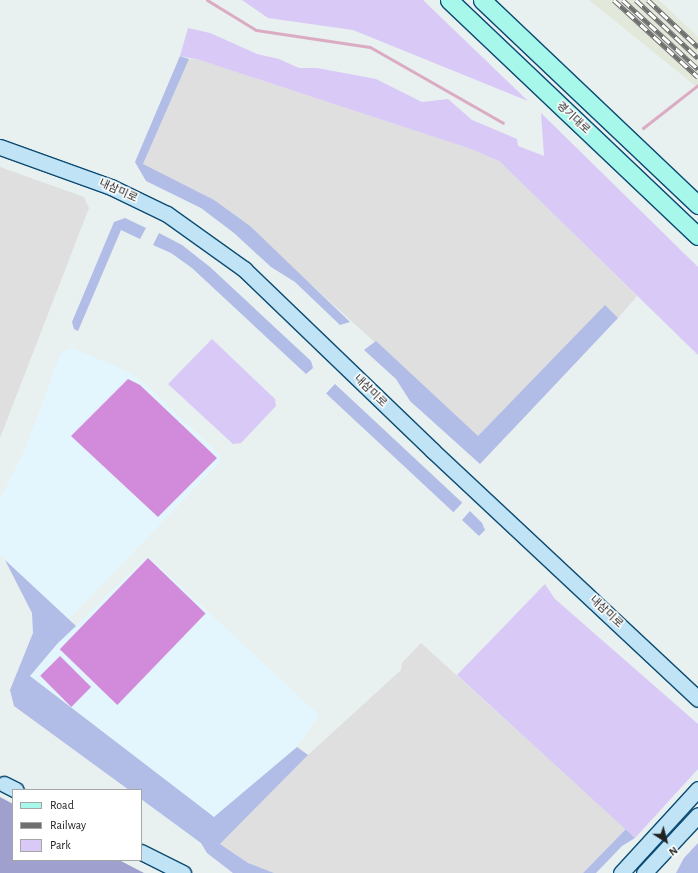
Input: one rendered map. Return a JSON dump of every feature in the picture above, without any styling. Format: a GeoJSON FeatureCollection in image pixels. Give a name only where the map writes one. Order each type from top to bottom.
{"type":"FeatureCollection","features":[{"type":"Feature","properties":{"kind":"main road","name":"경기대로"},"geometry":{"type":"LineString","coordinates":[[448,0],[698,236]]}},
{"type":"Feature","properties":{"kind":"main road","name":"경기대로"},"geometry":{"type":"LineString","coordinates":[[482,0],[698,205]]}},
{"type":"Feature","properties":{"kind":"street","name":"내삼미로"},"geometry":{"type":"LineString","coordinates":[[0,147],[111,187],[167,214],[244,269],[432,450],[698,699]]}},
{"type":"Feature","properties":{"kind":"street"},"geometry":{"type":"LineString","coordinates":[[621,873],[698,789]]}},
{"type":"Feature","properties":{"kind":"street"},"geometry":{"type":"LineString","coordinates":[[644,873],[698,815]]}},
{"type":"Feature","properties":{"kind":"street"},"geometry":{"type":"LineString","coordinates":[[142,852],[183,873]]}},
{"type":"Feature","properties":{"kind":"shaded area"},"geometry":{"type":"Polygon","coordinates":[[[589,0],[659,0],[698,37],[698,88],[589,0]]]}},
{"type":"Feature","properties":{"kind":"shaded area"},"geometry":{"type":"Polygon","coordinates":[[[180,56],[189,59],[143,164],[214,200],[250,226],[350,322],[340,325],[295,282],[271,267],[234,233],[201,208],[146,181],[135,162],[180,56]]]}},
{"type":"Feature","properties":{"kind":"shaded area"},"geometry":{"type":"Polygon","coordinates":[[[189,59],[200,60],[471,149],[499,161],[637,296],[618,318],[605,306],[478,436],[293,268],[143,164],[189,59]]]}},
{"type":"Feature","properties":{"kind":"shaded area"},"geometry":{"type":"Polygon","coordinates":[[[0,167],[84,197],[89,208],[0,438],[0,167]]]}},
{"type":"Feature","properties":{"kind":"shaded area"},"geometry":{"type":"Polygon","coordinates":[[[125,218],[146,228],[140,239],[121,230],[78,331],[74,329],[72,322],[114,222],[125,218]]]}},
{"type":"Feature","properties":{"kind":"shaded area"},"geometry":{"type":"Polygon","coordinates":[[[159,233],[182,245],[210,267],[311,361],[313,368],[306,374],[192,268],[171,253],[153,245],[159,233]]]}},
{"type":"Feature","properties":{"kind":"shaded area"},"geometry":{"type":"Polygon","coordinates":[[[605,305],[618,318],[480,464],[410,401],[396,379],[364,350],[376,341],[478,436],[605,305]]]}},
{"type":"Feature","properties":{"kind":"shaded area"},"geometry":{"type":"Polygon","coordinates":[[[72,348],[127,371],[144,383],[221,456],[220,462],[68,620],[0,555],[0,499],[26,447],[61,353],[72,348]]]}},
{"type":"Feature","properties":{"kind":"shaded area"},"geometry":{"type":"Polygon","coordinates":[[[128,379],[140,385],[217,458],[158,517],[71,436],[128,379]]]}},
{"type":"Feature","properties":{"kind":"shaded area"},"geometry":{"type":"Polygon","coordinates":[[[335,384],[462,503],[453,512],[326,394],[335,384]]]}},
{"type":"Feature","properties":{"kind":"shaded area"},"geometry":{"type":"Polygon","coordinates":[[[470,511],[482,523],[485,530],[479,536],[462,520],[470,511]]]}},
{"type":"Feature","properties":{"kind":"shaded area"},"geometry":{"type":"Polygon","coordinates":[[[148,556],[319,715],[297,747],[214,817],[30,676],[57,644],[148,556]]]}},
{"type":"Feature","properties":{"kind":"shaded area"},"geometry":{"type":"Polygon","coordinates":[[[148,558],[206,614],[117,705],[60,649],[148,558]]]}},
{"type":"Feature","properties":{"kind":"shaded area"},"geometry":{"type":"Polygon","coordinates":[[[5,560],[76,626],[57,644],[30,676],[214,817],[297,747],[308,755],[220,844],[248,863],[274,873],[233,873],[207,853],[201,843],[142,800],[142,789],[128,789],[14,706],[10,690],[33,633],[32,613],[5,560]]]}},
{"type":"Feature","properties":{"kind":"shaded area"},"geometry":{"type":"Polygon","coordinates":[[[421,643],[626,829],[583,873],[274,873],[248,863],[220,844],[308,755],[401,670],[402,663],[421,643]]]}},
{"type":"Feature","properties":{"kind":"shaded area"},"geometry":{"type":"Polygon","coordinates":[[[60,656],[91,687],[71,707],[40,676],[60,656]]]}},
{"type":"Feature","properties":{"kind":"shaded area"},"geometry":{"type":"Polygon","coordinates":[[[0,797],[12,803],[12,861],[121,861],[144,873],[0,873],[0,797]]]}},
{"type":"Feature","properties":{"kind":"shaded area"},"geometry":{"type":"Polygon","coordinates":[[[626,829],[635,838],[622,846],[596,873],[583,873],[626,829]]]}},
{"type":"Feature","properties":{"kind":"shaded area"},"geometry":{"type":"Polygon","coordinates":[[[698,843],[698,873],[676,873],[684,858],[698,843]]]}},
{"type":"Feature","properties":{"kind":"green space"},"geometry":{"type":"Polygon","coordinates":[[[242,0],[423,0],[528,101],[353,30],[268,18],[242,0]]]}},
{"type":"Feature","properties":{"kind":"green space"},"geometry":{"type":"Polygon","coordinates":[[[188,28],[210,33],[257,54],[279,59],[299,68],[317,68],[376,79],[422,102],[448,99],[472,120],[517,139],[518,146],[544,156],[541,113],[698,267],[698,355],[499,161],[471,149],[200,60],[180,56],[188,28]]]}},
{"type":"Feature","properties":{"kind":"green space"},"geometry":{"type":"Polygon","coordinates":[[[212,339],[275,399],[276,406],[241,443],[233,444],[168,384],[212,339]]]}},
{"type":"Feature","properties":{"kind":"green space"},"geometry":{"type":"Polygon","coordinates":[[[545,584],[555,599],[698,724],[698,769],[635,838],[457,675],[545,584]]]}},
{"type":"Feature","properties":{"kind":"waterway"},"geometry":{"type":"LineString","coordinates":[[207,0],[256,30],[370,47],[503,123]]}},
{"type":"Feature","properties":{"kind":"waterway"},"geometry":{"type":"LineString","coordinates":[[643,128],[698,85]]}},
{"type":"Feature","properties":{"kind":"railway"},"geometry":{"type":"LineString","coordinates":[[614,0],[698,77]]}},
{"type":"Feature","properties":{"kind":"railway"},"geometry":{"type":"LineString","coordinates":[[623,0],[698,69]]}},
{"type":"Feature","properties":{"kind":"railway"},"geometry":{"type":"LineString","coordinates":[[636,0],[698,58]]}},
{"type":"Feature","properties":{"kind":"railway"},"geometry":{"type":"LineString","coordinates":[[648,0],[698,47]]}}]}
